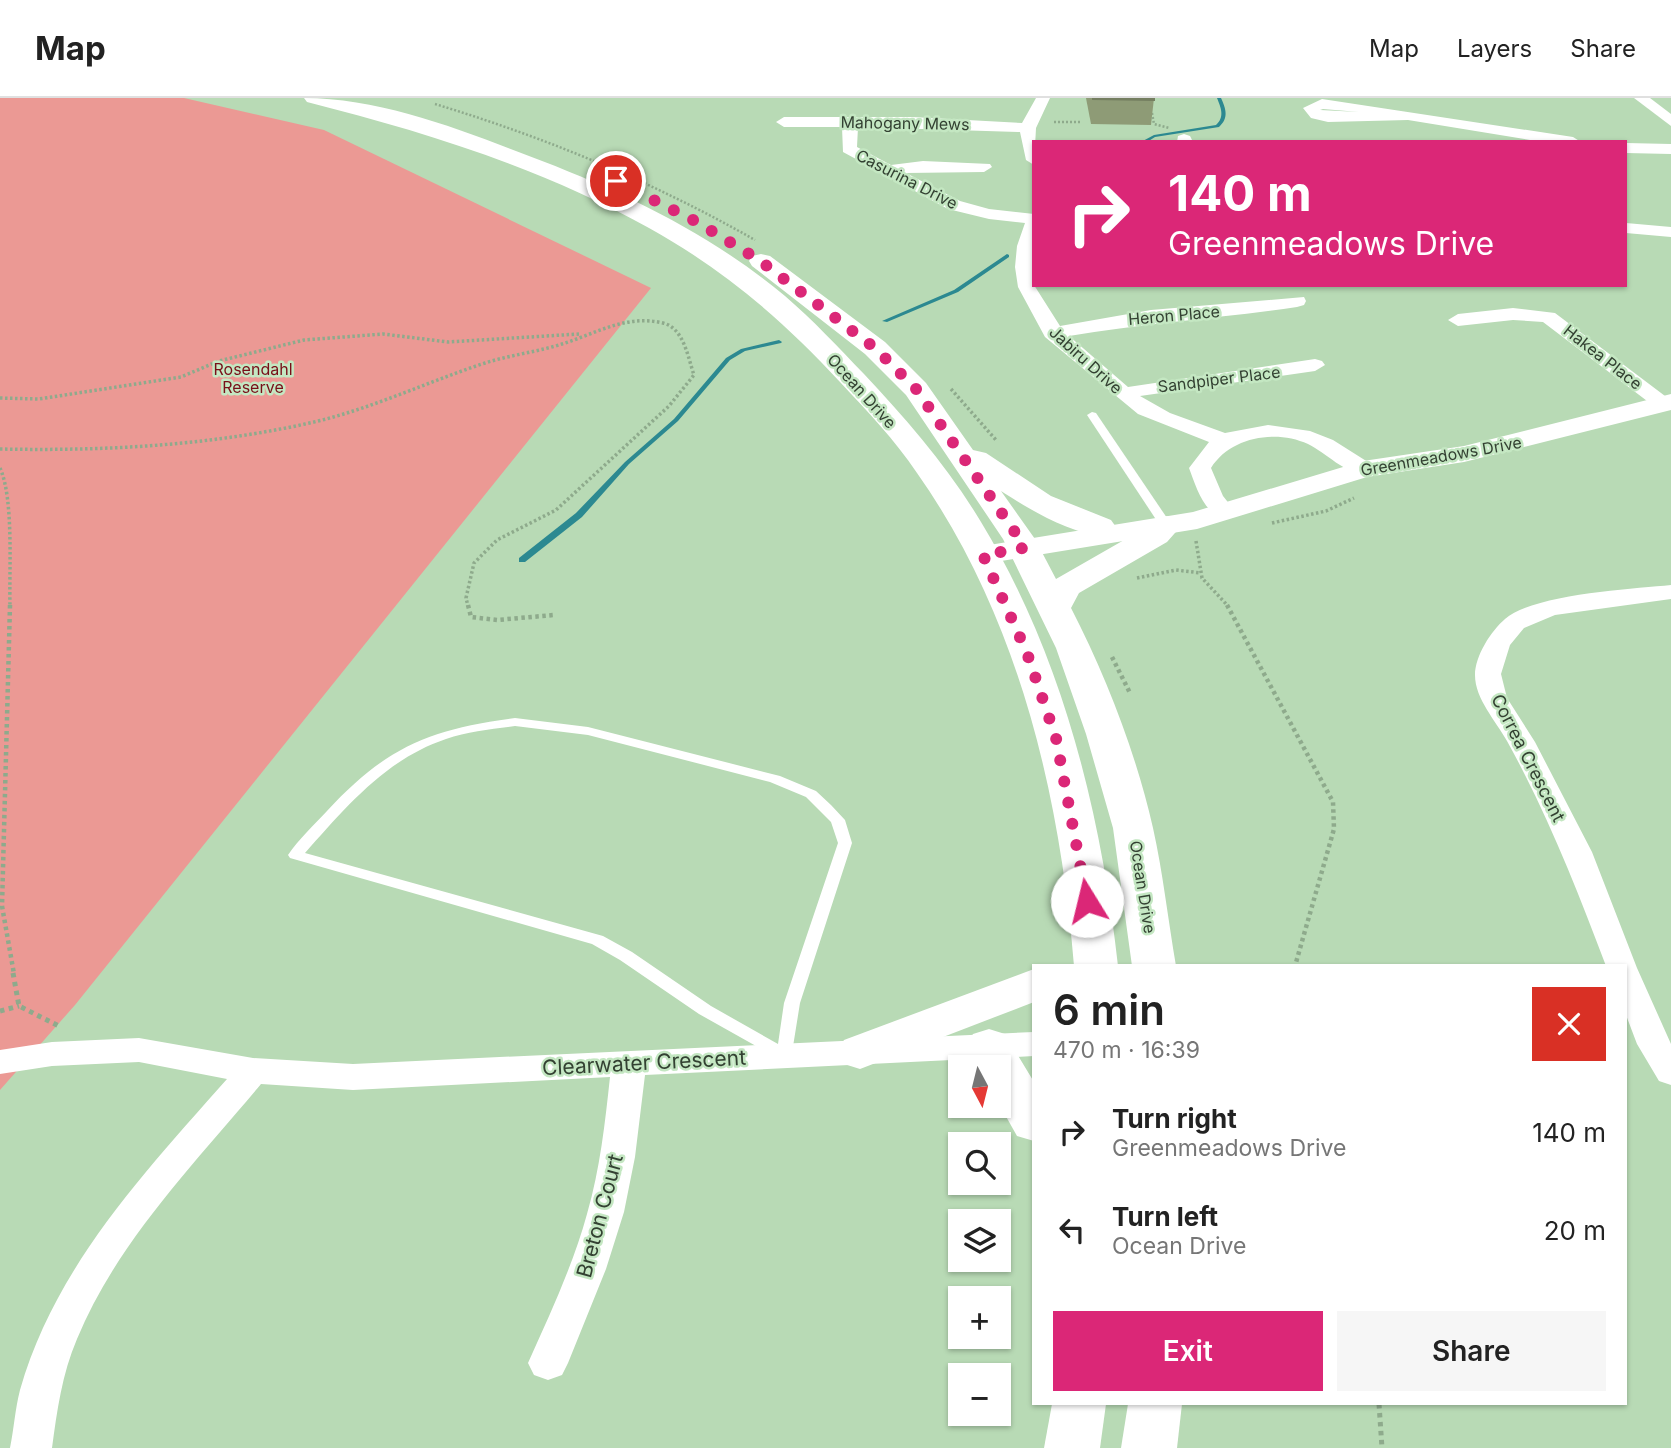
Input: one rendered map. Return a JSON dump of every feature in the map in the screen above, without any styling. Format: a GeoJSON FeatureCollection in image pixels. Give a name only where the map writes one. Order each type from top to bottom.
{"type":"FeatureCollection","features":[{"type":"Feature","properties":{"kind":"main road","name":"Ocean Drive"},"geometry":{"type":"LineString","coordinates":[[314,98],[477,141],[558,174],[619,203],[698,248],[762,290],[814,338],[886,415],[932,472],[980,550],[1027,653],[1056,738],[1077,833],[1088,961]]}},
{"type":"Feature","properties":{"kind":"main road","name":"Ocean Drive"},"geometry":{"type":"LineString","coordinates":[[379,98],[474,126],[555,156],[657,200],[716,233],[787,279],[875,348],[916,389],[1021,543],[1074,648],[1133,828],[1154,964]]}},
{"type":"Feature","properties":{"kind":"main road"},"geometry":{"type":"LineString","coordinates":[[958,450],[1040,503],[1100,527]]}},
{"type":"Feature","properties":{"kind":"main road"},"geometry":{"type":"LineString","coordinates":[[1054,607],[1066,587],[1156,535],[1164,521]]}},
{"type":"Feature","properties":{"kind":"main road"},"geometry":{"type":"LineString","coordinates":[[860,1052],[1032,986]]}},
{"type":"Feature","properties":{"kind":"main road"},"geometry":{"type":"LineString","coordinates":[[989,1046],[1032,1120]]}},
{"type":"Feature","properties":{"kind":"main road"},"geometry":{"type":"LineString","coordinates":[[1072,1448],[1079,1405]]}},
{"type":"Feature","properties":{"kind":"main road"},"geometry":{"type":"LineString","coordinates":[[1149,1448],[1155,1405]]}},
{"type":"Feature","properties":{"kind":"street"},"geometry":{"type":"LineString","coordinates":[[1032,156],[1028,148],[1026,128],[1043,98]]}},
{"type":"Feature","properties":{"kind":"street"},"geometry":{"type":"LineString","coordinates":[[1641,98],[1671,121]]}},
{"type":"Feature","properties":{"kind":"street"},"geometry":{"type":"LineString","coordinates":[[1406,116],[1328,117],[1316,115],[1311,108],[1322,104],[1337,105],[1560,140]]}},
{"type":"Feature","properties":{"kind":"street","name":"Mahogany Mews"},"geometry":{"type":"LineString","coordinates":[[784,122],[850,121],[1026,128]]}},
{"type":"Feature","properties":{"kind":"street","name":"Casurina Drive"},"geometry":{"type":"LineString","coordinates":[[850,121],[849,149],[954,205],[989,214],[1032,220]]}},
{"type":"Feature","properties":{"kind":"street"},"geometry":{"type":"LineString","coordinates":[[1627,148],[1671,149]]}},
{"type":"Feature","properties":{"kind":"street"},"geometry":{"type":"LineString","coordinates":[[889,170],[923,166],[984,167]]}},
{"type":"Feature","properties":{"kind":"street","name":"Jabiru Drive"},"geometry":{"type":"LineString","coordinates":[[1032,225],[1026,239],[1029,258],[1024,274],[1031,298],[1052,333],[1124,394],[1156,415],[1225,440],[1267,433],[1296,434],[1324,444],[1363,469]]}},
{"type":"Feature","properties":{"kind":"street"},"geometry":{"type":"LineString","coordinates":[[1627,228],[1671,232]]}},
{"type":"Feature","properties":{"kind":"street","name":"Heron Place"},"geometry":{"type":"LineString","coordinates":[[1052,333],[1132,318],[1227,311],[1297,301]]}},
{"type":"Feature","properties":{"kind":"street","name":"Hakea Place"},"geometry":{"type":"LineString","coordinates":[[1458,320],[1513,314],[1548,317],[1667,402]]}},
{"type":"Feature","properties":{"kind":"street","name":"Sandpiper Place"},"geometry":{"type":"LineString","coordinates":[[1124,394],[1167,385],[1315,365]]}},
{"type":"Feature","properties":{"kind":"street","name":"Greenmeadows Drive"},"geometry":{"type":"LineString","coordinates":[[1021,543],[1100,527],[1214,520],[1363,469],[1477,451],[1600,422],[1667,402]]}},
{"type":"Feature","properties":{"kind":"street"},"geometry":{"type":"LineString","coordinates":[[1214,520],[1213,498],[1200,468],[1207,455],[1225,440]]}},
{"type":"Feature","properties":{"kind":"street","name":"Greenmeadows Drive"},"geometry":{"type":"LineString","coordinates":[[980,550],[1164,521]]}},
{"type":"Feature","properties":{"kind":"street","name":"Correa Crescent"},"geometry":{"type":"LineString","coordinates":[[1621,964],[1577,852],[1521,742],[1494,698],[1488,674],[1498,643],[1514,623],[1549,609],[1671,592]]}},
{"type":"Feature","properties":{"kind":"street"},"geometry":{"type":"LineString","coordinates":[[1627,978],[1654,1044],[1671,1072]]}},
{"type":"Feature","properties":{"kind":"street","name":"Clearwater Crescent"},"geometry":{"type":"LineString","coordinates":[[0,1062],[52,1054],[139,1050],[253,1071],[353,1077],[1032,1044]]}},
{"type":"Feature","properties":{"kind":"street","name":"Breton Court"},"geometry":{"type":"LineString","coordinates":[[548,1363],[582,1286],[606,1212],[620,1149],[629,1063]]}},
{"type":"Feature","properties":{"kind":"street"},"geometry":{"type":"LineString","coordinates":[[31,1448],[47,1365],[64,1319],[84,1283],[153,1187],[253,1071]]}},
{"type":"Feature","properties":{"kind":"lane"},"geometry":{"type":"LineString","coordinates":[[1092,415],[1164,521]]}},
{"type":"Feature","properties":{"kind":"lane"},"geometry":{"type":"LineString","coordinates":[[515,722],[565,727],[775,779],[811,794],[826,807],[838,820],[845,843],[792,1003],[785,1055],[705,1010],[626,956],[587,936],[295,855],[376,768],[424,741],[480,726],[515,722]]}},
{"type":"Feature","properties":{"kind":"path"},"geometry":{"type":"LineString","coordinates":[[1151,111],[1154,124],[1180,137]]}},
{"type":"Feature","properties":{"kind":"path"},"geometry":{"type":"LineString","coordinates":[[0,398],[40,399],[181,377],[219,361],[304,340],[383,334],[449,342],[487,341],[580,334],[629,322],[665,324],[680,334],[694,375],[669,407],[556,510],[497,540],[474,563],[466,598],[471,617],[497,620],[554,615]]}},
{"type":"Feature","properties":{"kind":"path"},"geometry":{"type":"LineString","coordinates":[[0,449],[85,451],[216,441],[307,424],[399,397],[485,363],[564,344],[580,334]]}},
{"type":"Feature","properties":{"kind":"path"},"geometry":{"type":"LineString","coordinates":[[0,468],[4,477],[8,525],[11,644],[2,906],[19,1006]]}},
{"type":"Feature","properties":{"kind":"path"},"geometry":{"type":"LineString","coordinates":[[1267,524],[1326,511],[1359,496]]}},
{"type":"Feature","properties":{"kind":"path"},"geometry":{"type":"LineString","coordinates":[[1214,520],[1196,541],[1202,578],[1224,598],[1333,802],[1334,829],[1296,964]]}},
{"type":"Feature","properties":{"kind":"path"},"geometry":{"type":"LineString","coordinates":[[1089,574],[1112,581],[1176,570],[1201,573]]}},
{"type":"Feature","properties":{"kind":"path"},"geometry":{"type":"LineString","coordinates":[[0,1011],[19,1006],[63,1028]]}},
{"type":"Feature","properties":{"kind":"path"},"geometry":{"type":"LineString","coordinates":[[1379,1405],[1382,1448]]}},
{"type":"Feature","properties":{"kind":"green space","name":"Rosendahl Reserve"},"geometry":{"type":"Polygon","coordinates":[[[0,98],[184,98],[324,130],[651,288],[75,1005],[0,1090],[0,98]]]}},
{"type":"Feature","properties":{"kind":"building"},"geometry":{"type":"Polygon","coordinates":[[[1154,98],[1154,100],[1093,99],[1154,98]]]}},
{"type":"Feature","properties":{"kind":"waterway"},"geometry":{"type":"LineString","coordinates":[[1147,140],[1154,136],[1217,126],[1224,117],[1219,98]]}},
{"type":"Feature","properties":{"kind":"waterway"},"geometry":{"type":"LineString","coordinates":[[885,321],[956,291],[1007,256]]}},
{"type":"Feature","properties":{"kind":"waterway"},"geometry":{"type":"LineString","coordinates":[[522,560],[579,515],[627,463],[676,420],[728,359],[743,350],[779,342]]}},
{"type":"Feature","properties":{"kind":"route"},"geometry":{"type":"LineString","coordinates":[[616,181],[697,222],[759,260],[875,348],[916,389],[1019,538],[1024,548],[983,555],[1027,653],[1056,738],[1077,833],[1087,901]]}}]}
